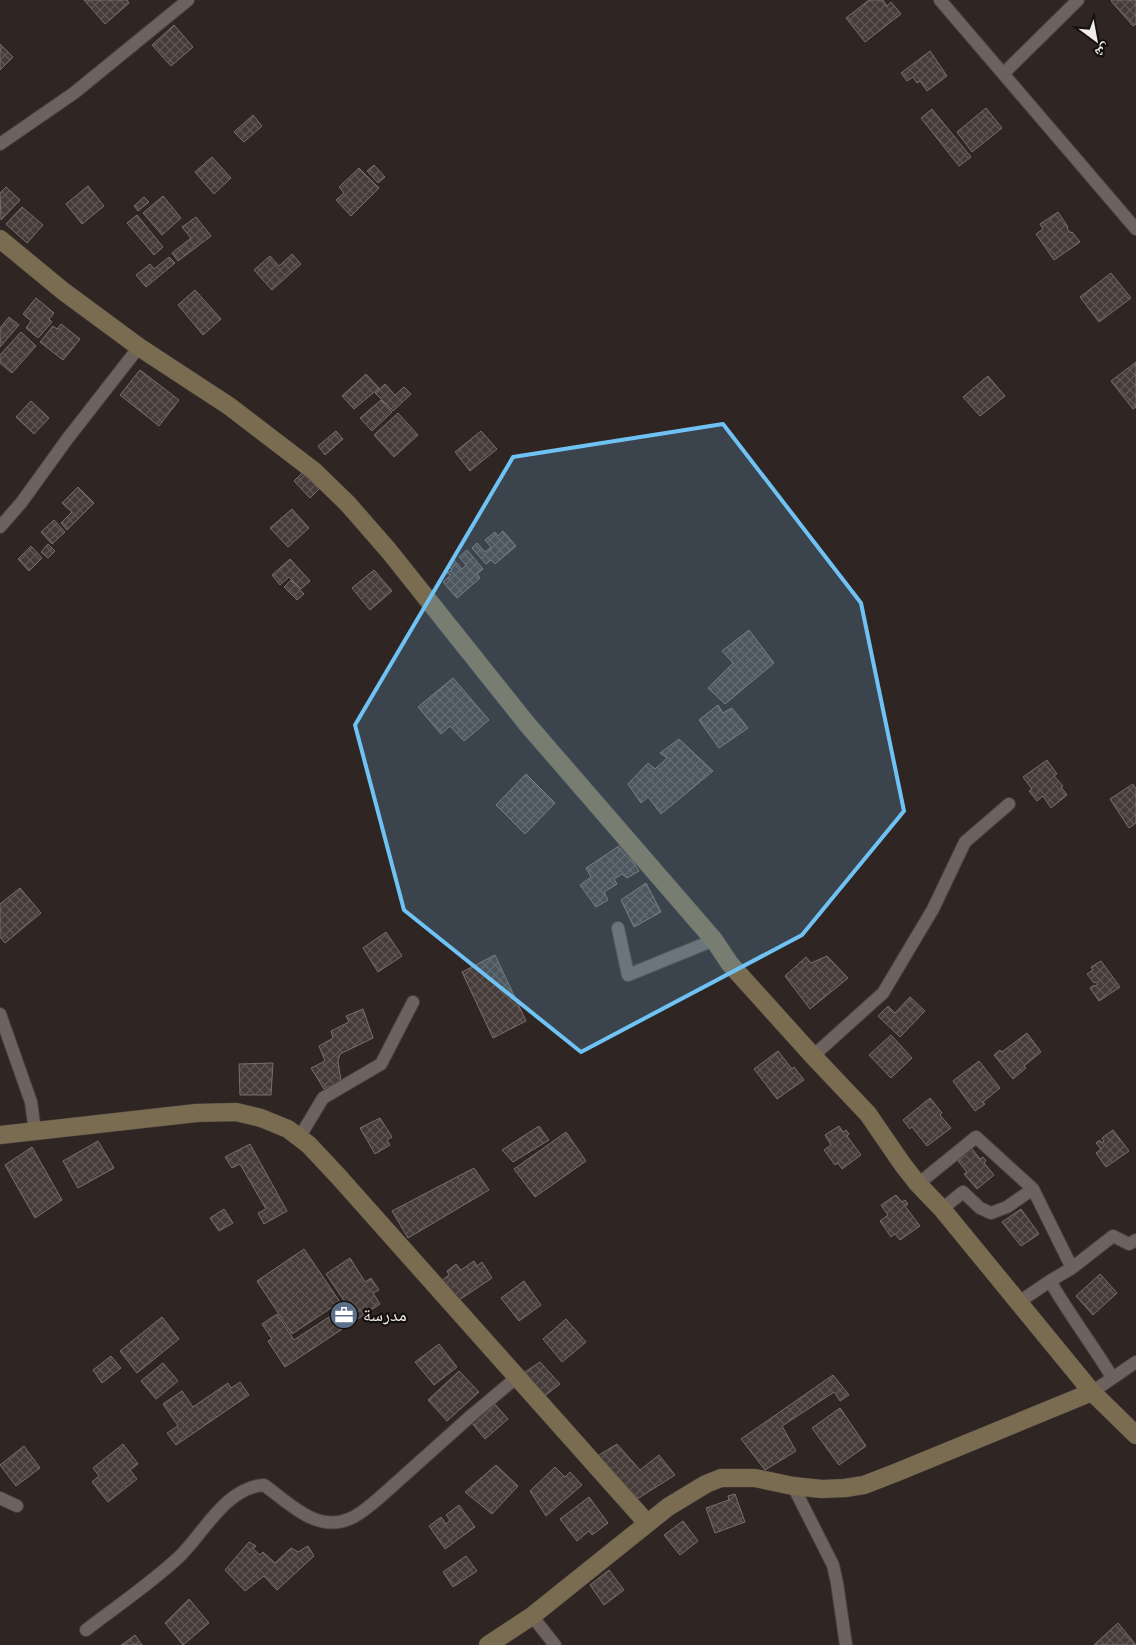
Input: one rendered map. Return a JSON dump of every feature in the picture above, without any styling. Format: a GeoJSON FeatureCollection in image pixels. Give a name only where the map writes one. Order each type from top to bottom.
{"type":"FeatureCollection","features":[{"type":"Feature","properties":{"kind":"street"},"geometry":{"type":"LineString","coordinates":[[0,144],[74,93],[188,0]]}},
{"type":"Feature","properties":{"kind":"street"},"geometry":{"type":"LineString","coordinates":[[940,0],[1136,229]]}},
{"type":"Feature","properties":{"kind":"street"},"geometry":{"type":"LineString","coordinates":[[1004,74],[1078,0]]}},
{"type":"Feature","properties":{"kind":"street"},"geometry":{"type":"LineString","coordinates":[[0,239],[63,291],[139,348],[230,406],[314,472],[348,504],[389,550],[527,724],[714,940],[730,964],[868,1114],[918,1184],[942,1208],[1092,1392],[1136,1435]]}},
{"type":"Feature","properties":{"kind":"street"},"geometry":{"type":"LineString","coordinates":[[0,527],[21,503],[68,438],[139,348]]}},
{"type":"Feature","properties":{"kind":"street"},"geometry":{"type":"LineString","coordinates":[[813,1056],[884,992],[932,909],[965,842],[1009,804]]}},
{"type":"Feature","properties":{"kind":"street"},"geometry":{"type":"LineString","coordinates":[[618,928],[628,975],[714,940]]}},
{"type":"Feature","properties":{"kind":"street"},"geometry":{"type":"LineString","coordinates":[[299,1138],[323,1098],[381,1064],[413,1002]]}},
{"type":"Feature","properties":{"kind":"street"},"geometry":{"type":"LineString","coordinates":[[0,1014],[31,1102],[35,1131]]}},
{"type":"Feature","properties":{"kind":"street"},"geometry":{"type":"LineString","coordinates":[[0,1135],[196,1113],[236,1112],[261,1118],[288,1129],[309,1145],[338,1176],[646,1524]]}},
{"type":"Feature","properties":{"kind":"street"},"geometry":{"type":"LineString","coordinates":[[918,1184],[976,1137],[1033,1189],[1072,1268]]}},
{"type":"Feature","properties":{"kind":"street"},"geometry":{"type":"LineString","coordinates":[[942,1208],[963,1192],[980,1208],[991,1213],[1007,1207],[1033,1189]]}},
{"type":"Feature","properties":{"kind":"street"},"geometry":{"type":"LineString","coordinates":[[1019,1302],[1072,1268],[1113,1236],[1129,1244],[1136,1240]]}},
{"type":"Feature","properties":{"kind":"street"},"geometry":{"type":"LineString","coordinates":[[1050,1281],[1069,1314],[1112,1377]]}},
{"type":"Feature","properties":{"kind":"street"},"geometry":{"type":"LineString","coordinates":[[488,1645],[532,1616],[646,1524],[706,1484],[721,1478],[755,1478],[793,1486],[822,1489],[864,1485],[1092,1392],[1136,1362]]}},
{"type":"Feature","properties":{"kind":"street"},"geometry":{"type":"LineString","coordinates":[[86,1630],[156,1577],[180,1556],[210,1518],[237,1495],[254,1486],[264,1485],[290,1506],[308,1516],[325,1523],[348,1520],[378,1499],[516,1378]]}},
{"type":"Feature","properties":{"kind":"street"},"geometry":{"type":"LineString","coordinates":[[793,1486],[833,1565],[846,1645]]}},
{"type":"Feature","properties":{"kind":"street"},"geometry":{"type":"LineString","coordinates":[[0,1498],[16,1506]]}},
{"type":"Feature","properties":{"kind":"street"},"geometry":{"type":"LineString","coordinates":[[532,1616],[555,1645]]}},
{"type":"Feature","properties":{"kind":"highlighted area"},"geometry":{"type":"Polygon","coordinates":[[[723,424],[861,603],[904,811],[802,935],[581,1052],[404,910],[355,725],[513,457],[723,424]]]}},
{"type":"Feature","properties":{"kind":"building"},"geometry":{"type":"Polygon","coordinates":[[[84,0],[127,0],[129,3],[105,24],[84,0]]]}},
{"type":"Feature","properties":{"kind":"building"},"geometry":{"type":"Polygon","coordinates":[[[869,0],[883,0],[887,6],[891,2],[901,14],[865,42],[846,18],[869,0]]]}},
{"type":"Feature","properties":{"kind":"building"},"geometry":{"type":"Polygon","coordinates":[[[1112,0],[1136,0],[1136,24],[1133,26],[1112,0]]]}},
{"type":"Feature","properties":{"kind":"building"},"geometry":{"type":"Polygon","coordinates":[[[174,25],[193,47],[171,66],[152,45],[174,25]]]}},
{"type":"Feature","properties":{"kind":"building"},"geometry":{"type":"Polygon","coordinates":[[[0,44],[13,57],[0,70],[0,44]]]}},
{"type":"Feature","properties":{"kind":"building"},"geometry":{"type":"Polygon","coordinates":[[[930,51],[947,76],[927,91],[920,81],[917,83],[913,77],[907,81],[901,73],[930,51]]]}},
{"type":"Feature","properties":{"kind":"building"},"geometry":{"type":"Polygon","coordinates":[[[986,108],[1002,128],[972,152],[957,132],[986,108]]]}},
{"type":"Feature","properties":{"kind":"building"},"geometry":{"type":"Polygon","coordinates":[[[932,109],[971,157],[959,166],[921,118],[932,109]]]}},
{"type":"Feature","properties":{"kind":"building"},"geometry":{"type":"Polygon","coordinates":[[[253,115],[262,126],[244,142],[234,132],[253,115]]]}},
{"type":"Feature","properties":{"kind":"building"},"geometry":{"type":"Polygon","coordinates":[[[212,157],[231,178],[214,194],[195,172],[212,157]]]}},
{"type":"Feature","properties":{"kind":"building"},"geometry":{"type":"Polygon","coordinates":[[[374,165],[385,177],[378,183],[367,171],[374,165]]]}},
{"type":"Feature","properties":{"kind":"building"},"geometry":{"type":"Polygon","coordinates":[[[359,168],[379,188],[351,216],[336,200],[344,193],[339,187],[359,168]]]}},
{"type":"Feature","properties":{"kind":"building"},"geometry":{"type":"Polygon","coordinates":[[[88,186],[104,206],[82,224],[66,204],[88,186]]]}},
{"type":"Feature","properties":{"kind":"building"},"geometry":{"type":"Polygon","coordinates":[[[6,187],[20,200],[1,220],[0,193],[6,187]]]}},
{"type":"Feature","properties":{"kind":"building"},"geometry":{"type":"Polygon","coordinates":[[[163,196],[181,218],[162,235],[143,213],[163,196]]]}},
{"type":"Feature","properties":{"kind":"building"},"geometry":{"type":"Polygon","coordinates":[[[144,197],[149,202],[138,211],[134,206],[144,197]]]}},
{"type":"Feature","properties":{"kind":"building"},"geometry":{"type":"Polygon","coordinates":[[[22,207],[43,225],[27,243],[6,224],[22,207]]]}},
{"type":"Feature","properties":{"kind":"building"},"geometry":{"type":"Polygon","coordinates":[[[1058,212],[1067,228],[1080,242],[1054,260],[1036,234],[1043,229],[1040,224],[1058,212]]]}},
{"type":"Feature","properties":{"kind":"building"},"geometry":{"type":"Polygon","coordinates":[[[137,215],[163,247],[154,255],[127,223],[137,215]]]}},
{"type":"Feature","properties":{"kind":"building"},"geometry":{"type":"Polygon","coordinates":[[[196,217],[211,236],[178,261],[172,253],[191,238],[182,227],[196,217]]]}},
{"type":"Feature","properties":{"kind":"building"},"geometry":{"type":"Polygon","coordinates":[[[292,254],[301,264],[272,290],[254,270],[270,256],[279,266],[292,254]]]}},
{"type":"Feature","properties":{"kind":"building"},"geometry":{"type":"Polygon","coordinates":[[[169,257],[175,263],[146,287],[136,275],[150,264],[154,269],[169,257]]]}},
{"type":"Feature","properties":{"kind":"building"},"geometry":{"type":"Polygon","coordinates":[[[1111,273],[1131,298],[1099,322],[1080,297],[1111,273]]]}},
{"type":"Feature","properties":{"kind":"building"},"geometry":{"type":"Polygon","coordinates":[[[195,290],[221,319],[203,335],[178,305],[195,290]]]}},
{"type":"Feature","properties":{"kind":"building"},"geometry":{"type":"Polygon","coordinates":[[[36,298],[54,313],[49,319],[52,322],[38,338],[26,328],[31,321],[23,314],[36,298]]]}},
{"type":"Feature","properties":{"kind":"building"},"geometry":{"type":"Polygon","coordinates":[[[9,317],[19,325],[0,347],[0,328],[9,317]]]}},
{"type":"Feature","properties":{"kind":"building"},"geometry":{"type":"Polygon","coordinates":[[[61,324],[80,339],[63,360],[40,342],[53,326],[57,329],[61,324]]]}},
{"type":"Feature","properties":{"kind":"building"},"geometry":{"type":"Polygon","coordinates":[[[21,332],[36,346],[12,373],[0,363],[0,355],[21,332]]]}},
{"type":"Feature","properties":{"kind":"building"},"geometry":{"type":"Polygon","coordinates":[[[1136,362],[1136,407],[1133,409],[1111,381],[1136,362]]]}},
{"type":"Feature","properties":{"kind":"building"},"geometry":{"type":"Polygon","coordinates":[[[140,370],[179,400],[159,426],[120,395],[140,370]]]}},
{"type":"Feature","properties":{"kind":"building"},"geometry":{"type":"Polygon","coordinates":[[[366,374],[379,388],[354,409],[342,396],[366,374]]]}},
{"type":"Feature","properties":{"kind":"building"},"geometry":{"type":"Polygon","coordinates":[[[988,376],[1005,396],[980,416],[963,397],[988,376]]]}},
{"type":"Feature","properties":{"kind":"building"},"geometry":{"type":"Polygon","coordinates":[[[385,384],[395,395],[404,387],[411,394],[393,411],[375,393],[385,384]]]}},
{"type":"Feature","properties":{"kind":"building"},"geometry":{"type":"Polygon","coordinates":[[[381,400],[392,412],[372,431],[360,418],[381,400]]]}},
{"type":"Feature","properties":{"kind":"building"},"geometry":{"type":"Polygon","coordinates":[[[31,401],[49,418],[34,434],[16,417],[31,401]]]}},
{"type":"Feature","properties":{"kind":"building"},"geometry":{"type":"Polygon","coordinates":[[[398,413],[418,435],[394,457],[374,435],[398,413]]]}},
{"type":"Feature","properties":{"kind":"building"},"geometry":{"type":"Polygon","coordinates":[[[336,431],[343,439],[325,455],[318,446],[336,431]]]}},
{"type":"Feature","properties":{"kind":"building"},"geometry":{"type":"Polygon","coordinates":[[[481,431],[497,449],[470,471],[455,452],[481,431]]]}},
{"type":"Feature","properties":{"kind":"building"},"geometry":{"type":"Polygon","coordinates":[[[303,472],[319,489],[310,498],[294,481],[303,472]]]}},
{"type":"Feature","properties":{"kind":"building"},"geometry":{"type":"Polygon","coordinates":[[[78,487],[94,503],[67,530],[61,523],[72,512],[62,503],[78,487]]]}},
{"type":"Feature","properties":{"kind":"building"},"geometry":{"type":"Polygon","coordinates":[[[292,509],[309,528],[288,547],[270,528],[292,509]]]}},
{"type":"Feature","properties":{"kind":"building"},"geometry":{"type":"Polygon","coordinates":[[[54,520],[65,532],[52,544],[41,532],[54,520]]]}},
{"type":"Feature","properties":{"kind":"building"},"geometry":{"type":"Polygon","coordinates":[[[503,531],[516,546],[495,564],[491,560],[486,564],[472,548],[477,543],[485,552],[491,547],[485,540],[495,532],[498,536],[503,531]]]}},
{"type":"Feature","properties":{"kind":"building"},"geometry":{"type":"Polygon","coordinates":[[[48,544],[55,551],[48,558],[41,552],[48,544]]]}},
{"type":"Feature","properties":{"kind":"building"},"geometry":{"type":"Polygon","coordinates":[[[31,546],[42,558],[29,571],[18,559],[31,546]]]}},
{"type":"Feature","properties":{"kind":"building"},"geometry":{"type":"Polygon","coordinates":[[[467,550],[483,569],[477,574],[480,578],[457,598],[443,582],[451,575],[447,573],[452,570],[448,565],[454,560],[462,569],[466,565],[459,557],[467,550]]]}},
{"type":"Feature","properties":{"kind":"building"},"geometry":{"type":"Polygon","coordinates":[[[290,559],[310,581],[301,589],[289,577],[280,585],[272,575],[290,559]]]}},
{"type":"Feature","properties":{"kind":"building"},"geometry":{"type":"Polygon","coordinates":[[[374,570],[392,591],[370,610],[352,588],[374,570]]]}},
{"type":"Feature","properties":{"kind":"building"},"geometry":{"type":"Polygon","coordinates":[[[291,580],[304,594],[297,600],[284,587],[291,580]]]}},
{"type":"Feature","properties":{"kind":"building"},"geometry":{"type":"Polygon","coordinates":[[[749,630],[774,663],[725,704],[708,688],[733,663],[722,651],[749,630]]]}},
{"type":"Feature","properties":{"kind":"building"},"geometry":{"type":"Polygon","coordinates":[[[453,678],[489,720],[464,741],[450,726],[441,734],[418,707],[453,678]]]}},
{"type":"Feature","properties":{"kind":"building"},"geometry":{"type":"Polygon","coordinates":[[[718,705],[723,713],[732,708],[748,728],[719,748],[699,720],[718,705]]]}},
{"type":"Feature","properties":{"kind":"building"},"geometry":{"type":"Polygon","coordinates":[[[679,739],[713,771],[661,814],[648,797],[641,803],[628,784],[648,763],[655,769],[667,758],[660,753],[679,739]]]}},
{"type":"Feature","properties":{"kind":"building"},"geometry":{"type":"Polygon","coordinates":[[[1047,760],[1057,774],[1054,776],[1063,786],[1061,787],[1067,795],[1051,808],[1043,796],[1037,801],[1029,791],[1032,789],[1023,777],[1047,760]]]}},
{"type":"Feature","properties":{"kind":"building"},"geometry":{"type":"Polygon","coordinates":[[[526,774],[555,803],[525,834],[496,805],[526,774]]]}},
{"type":"Feature","properties":{"kind":"building"},"geometry":{"type":"Polygon","coordinates":[[[1133,784],[1136,789],[1136,823],[1129,828],[1110,799],[1133,784]]]}},
{"type":"Feature","properties":{"kind":"building"},"geometry":{"type":"Polygon","coordinates":[[[622,844],[639,871],[627,878],[622,874],[614,879],[617,884],[604,892],[608,900],[596,907],[580,885],[591,877],[586,868],[622,844]]]}},
{"type":"Feature","properties":{"kind":"building"},"geometry":{"type":"Polygon","coordinates":[[[646,883],[661,912],[634,927],[621,900],[646,883]]]}},
{"type":"Feature","properties":{"kind":"building"},"geometry":{"type":"Polygon","coordinates":[[[20,888],[41,913],[5,943],[0,937],[0,904],[20,888]]]}},
{"type":"Feature","properties":{"kind":"building"},"geometry":{"type":"Polygon","coordinates":[[[386,932],[402,956],[378,972],[363,948],[386,932]]]}},
{"type":"Feature","properties":{"kind":"building"},"geometry":{"type":"Polygon","coordinates":[[[495,955],[526,1021],[493,1038],[462,972],[495,955]]]}},
{"type":"Feature","properties":{"kind":"building"},"geometry":{"type":"Polygon","coordinates":[[[827,956],[848,978],[810,1009],[785,976],[806,957],[811,963],[827,956]]]}},
{"type":"Feature","properties":{"kind":"building"},"geometry":{"type":"Polygon","coordinates":[[[1101,961],[1120,987],[1099,1001],[1090,988],[1098,984],[1094,983],[1087,974],[1093,970],[1091,967],[1101,961]]]}},
{"type":"Feature","properties":{"kind":"building"},"geometry":{"type":"Polygon","coordinates":[[[910,997],[925,1011],[900,1037],[878,1016],[888,1006],[895,1013],[910,997]]]}},
{"type":"Feature","properties":{"kind":"building"},"geometry":{"type":"Polygon","coordinates":[[[363,1009],[373,1038],[340,1054],[338,1061],[341,1081],[324,1089],[311,1068],[325,1061],[319,1046],[333,1038],[331,1031],[349,1022],[346,1016],[363,1009]]]}},
{"type":"Feature","properties":{"kind":"building"},"geometry":{"type":"Polygon","coordinates":[[[1027,1033],[1041,1052],[1024,1066],[1026,1068],[1013,1079],[994,1055],[1000,1050],[1002,1052],[1027,1033]]]}},
{"type":"Feature","properties":{"kind":"building"},"geometry":{"type":"Polygon","coordinates":[[[891,1035],[912,1058],[891,1078],[869,1055],[891,1035]]]}},
{"type":"Feature","properties":{"kind":"building"},"geometry":{"type":"Polygon","coordinates":[[[778,1051],[792,1069],[794,1067],[804,1080],[777,1099],[754,1069],[778,1051]]]}},
{"type":"Feature","properties":{"kind":"building"},"geometry":{"type":"Polygon","coordinates":[[[979,1061],[1000,1088],[983,1102],[985,1104],[975,1111],[953,1081],[979,1061]]]}},
{"type":"Feature","properties":{"kind":"building"},"geometry":{"type":"Polygon","coordinates":[[[273,1063],[271,1095],[240,1095],[239,1064],[273,1063]]]}},
{"type":"Feature","properties":{"kind":"building"},"geometry":{"type":"Polygon","coordinates":[[[930,1098],[942,1113],[940,1115],[951,1128],[927,1146],[912,1127],[910,1129],[903,1120],[930,1098]]]}},
{"type":"Feature","properties":{"kind":"building"},"geometry":{"type":"Polygon","coordinates":[[[380,1118],[392,1137],[387,1140],[390,1145],[375,1154],[360,1128],[380,1118]]]}},
{"type":"Feature","properties":{"kind":"building"},"geometry":{"type":"Polygon","coordinates":[[[539,1126],[549,1140],[513,1162],[502,1150],[539,1126]]]}},
{"type":"Feature","properties":{"kind":"building"},"geometry":{"type":"Polygon","coordinates":[[[839,1126],[843,1132],[846,1130],[849,1134],[847,1136],[861,1155],[842,1169],[838,1163],[835,1165],[824,1150],[831,1145],[825,1135],[839,1126]]]}},
{"type":"Feature","properties":{"kind":"building"},"geometry":{"type":"Polygon","coordinates":[[[1113,1130],[1129,1151],[1106,1167],[1096,1153],[1101,1149],[1096,1143],[1100,1140],[1101,1143],[1104,1141],[1102,1138],[1113,1130]]]}},
{"type":"Feature","properties":{"kind":"building"},"geometry":{"type":"Polygon","coordinates":[[[566,1132],[586,1161],[535,1197],[514,1169],[566,1132]]]}},
{"type":"Feature","properties":{"kind":"building"},"geometry":{"type":"Polygon","coordinates":[[[98,1141],[114,1168],[78,1188],[63,1161],[98,1141]]]}},
{"type":"Feature","properties":{"kind":"building"},"geometry":{"type":"Polygon","coordinates":[[[250,1144],[287,1211],[264,1224],[258,1213],[266,1209],[240,1164],[232,1168],[225,1157],[250,1144]]]}},
{"type":"Feature","properties":{"kind":"building"},"geometry":{"type":"Polygon","coordinates":[[[970,1146],[980,1159],[983,1157],[986,1161],[984,1163],[994,1175],[977,1189],[964,1174],[967,1172],[958,1161],[965,1154],[963,1152],[970,1146]]]}},
{"type":"Feature","properties":{"kind":"building"},"geometry":{"type":"Polygon","coordinates":[[[32,1147],[62,1200],[35,1218],[5,1165],[32,1147]]]}},
{"type":"Feature","properties":{"kind":"building"},"geometry":{"type":"Polygon","coordinates":[[[474,1168],[489,1190],[408,1238],[392,1211],[474,1168]]]}},
{"type":"Feature","properties":{"kind":"building"},"geometry":{"type":"Polygon","coordinates":[[[896,1195],[902,1202],[905,1200],[908,1204],[905,1206],[920,1226],[900,1240],[895,1234],[891,1237],[880,1221],[888,1215],[881,1205],[896,1195]]]}},
{"type":"Feature","properties":{"kind":"building"},"geometry":{"type":"Polygon","coordinates":[[[224,1209],[233,1223],[219,1231],[210,1218],[224,1209]]]}},
{"type":"Feature","properties":{"kind":"building"},"geometry":{"type":"Polygon","coordinates":[[[1021,1209],[1039,1234],[1021,1246],[1002,1222],[1021,1209]]]}},
{"type":"Feature","properties":{"kind":"building"},"geometry":{"type":"Polygon","coordinates":[[[304,1249],[340,1302],[292,1334],[257,1281],[304,1249]]]}},
{"type":"Feature","properties":{"kind":"building"},"geometry":{"type":"Polygon","coordinates":[[[350,1258],[365,1282],[371,1278],[379,1290],[373,1293],[380,1304],[285,1367],[268,1341],[272,1339],[262,1324],[277,1314],[294,1340],[347,1305],[326,1274],[350,1258]]]}},
{"type":"Feature","properties":{"kind":"building"},"geometry":{"type":"Polygon","coordinates":[[[474,1261],[477,1266],[482,1262],[492,1278],[453,1304],[441,1281],[449,1275],[447,1271],[456,1264],[461,1270],[474,1261]]]}},
{"type":"Feature","properties":{"kind":"building"},"geometry":{"type":"Polygon","coordinates":[[[1100,1274],[1117,1293],[1093,1315],[1076,1296],[1100,1274]]]}},
{"type":"Feature","properties":{"kind":"building"},"geometry":{"type":"Polygon","coordinates":[[[524,1281],[541,1305],[519,1321],[501,1298],[524,1281]]]}},
{"type":"Feature","properties":{"kind":"building"},"geometry":{"type":"Polygon","coordinates":[[[162,1317],[179,1339],[137,1373],[120,1351],[162,1317]]]}},
{"type":"Feature","properties":{"kind":"building"},"geometry":{"type":"Polygon","coordinates":[[[566,1319],[586,1342],[562,1362],[543,1339],[566,1319]]]}},
{"type":"Feature","properties":{"kind":"building"},"geometry":{"type":"Polygon","coordinates":[[[439,1344],[457,1367],[434,1385],[415,1362],[439,1344]]]}},
{"type":"Feature","properties":{"kind":"building"},"geometry":{"type":"Polygon","coordinates":[[[111,1356],[121,1368],[102,1383],[93,1370],[111,1356]]]}},
{"type":"Feature","properties":{"kind":"building"},"geometry":{"type":"Polygon","coordinates":[[[540,1362],[560,1384],[542,1398],[519,1376],[540,1362]]]}},
{"type":"Feature","properties":{"kind":"building"},"geometry":{"type":"Polygon","coordinates":[[[163,1363],[178,1381],[156,1399],[141,1381],[163,1363]]]}},
{"type":"Feature","properties":{"kind":"building"},"geometry":{"type":"Polygon","coordinates":[[[459,1371],[479,1392],[447,1421],[428,1400],[459,1371]]]}},
{"type":"Feature","properties":{"kind":"building"},"geometry":{"type":"Polygon","coordinates":[[[833,1375],[849,1395],[840,1401],[834,1392],[782,1426],[796,1451],[765,1470],[741,1439],[833,1375]]]}},
{"type":"Feature","properties":{"kind":"building"},"geometry":{"type":"Polygon","coordinates":[[[240,1382],[249,1395],[176,1445],[167,1433],[178,1426],[163,1404],[182,1391],[193,1407],[228,1383],[231,1388],[240,1382]]]}},
{"type":"Feature","properties":{"kind":"building"},"geometry":{"type":"Polygon","coordinates":[[[493,1402],[508,1419],[485,1439],[471,1422],[493,1402]]]}},
{"type":"Feature","properties":{"kind":"building"},"geometry":{"type":"Polygon","coordinates":[[[840,1408],[866,1446],[839,1465],[812,1428],[840,1408]]]}},
{"type":"Feature","properties":{"kind":"building"},"geometry":{"type":"Polygon","coordinates":[[[123,1444],[138,1464],[130,1470],[137,1479],[108,1502],[92,1482],[99,1476],[93,1468],[123,1444]]]}},
{"type":"Feature","properties":{"kind":"building"},"geometry":{"type":"Polygon","coordinates":[[[617,1444],[640,1470],[659,1455],[675,1475],[634,1501],[594,1458],[617,1444]]]}},
{"type":"Feature","properties":{"kind":"building"},"geometry":{"type":"Polygon","coordinates":[[[24,1446],[40,1468],[16,1486],[0,1465],[24,1446]]]}},
{"type":"Feature","properties":{"kind":"building"},"geometry":{"type":"Polygon","coordinates":[[[496,1465],[518,1486],[492,1514],[465,1492],[496,1465]]]}},
{"type":"Feature","properties":{"kind":"building"},"geometry":{"type":"Polygon","coordinates":[[[555,1467],[565,1477],[570,1472],[582,1485],[546,1516],[530,1491],[555,1467]]]}},
{"type":"Feature","properties":{"kind":"building"},"geometry":{"type":"Polygon","coordinates":[[[735,1494],[745,1522],[715,1533],[706,1508],[729,1500],[728,1496],[735,1494]]]}},
{"type":"Feature","properties":{"kind":"building"},"geometry":{"type":"Polygon","coordinates":[[[589,1497],[608,1523],[592,1535],[589,1531],[577,1541],[560,1519],[589,1497]]]}},
{"type":"Feature","properties":{"kind":"building"},"geometry":{"type":"Polygon","coordinates":[[[459,1505],[475,1527],[445,1549],[429,1526],[441,1517],[446,1524],[450,1520],[446,1515],[459,1505]]]}},
{"type":"Feature","properties":{"kind":"building"},"geometry":{"type":"Polygon","coordinates":[[[683,1521],[698,1541],[680,1555],[664,1535],[683,1521]]]}},
{"type":"Feature","properties":{"kind":"building"},"geometry":{"type":"Polygon","coordinates":[[[249,1542],[256,1546],[253,1549],[260,1555],[263,1552],[275,1563],[291,1548],[298,1552],[308,1546],[314,1556],[277,1590],[264,1576],[245,1591],[225,1570],[249,1542]]]}},
{"type":"Feature","properties":{"kind":"building"},"geometry":{"type":"Polygon","coordinates":[[[466,1556],[477,1571],[453,1587],[443,1572],[466,1556]]]}},
{"type":"Feature","properties":{"kind":"building"},"geometry":{"type":"Polygon","coordinates":[[[609,1570],[624,1590],[604,1605],[590,1585],[609,1570]]]}},
{"type":"Feature","properties":{"kind":"building"},"geometry":{"type":"Polygon","coordinates":[[[189,1599],[209,1623],[183,1645],[165,1623],[189,1599]]]}},
{"type":"Feature","properties":{"kind":"building"},"geometry":{"type":"Polygon","coordinates":[[[1118,1623],[1136,1645],[1094,1645],[1118,1623]]]}},
{"type":"Feature","properties":{"kind":"building"},"geometry":{"type":"Polygon","coordinates":[[[135,1635],[142,1645],[121,1645],[127,1641],[135,1635]]]}},
{"type":"Feature","properties":{"kind":"place","name":"مدرسة"},"geometry":{"type":"Point","coordinates":[344,1315]}}]}
